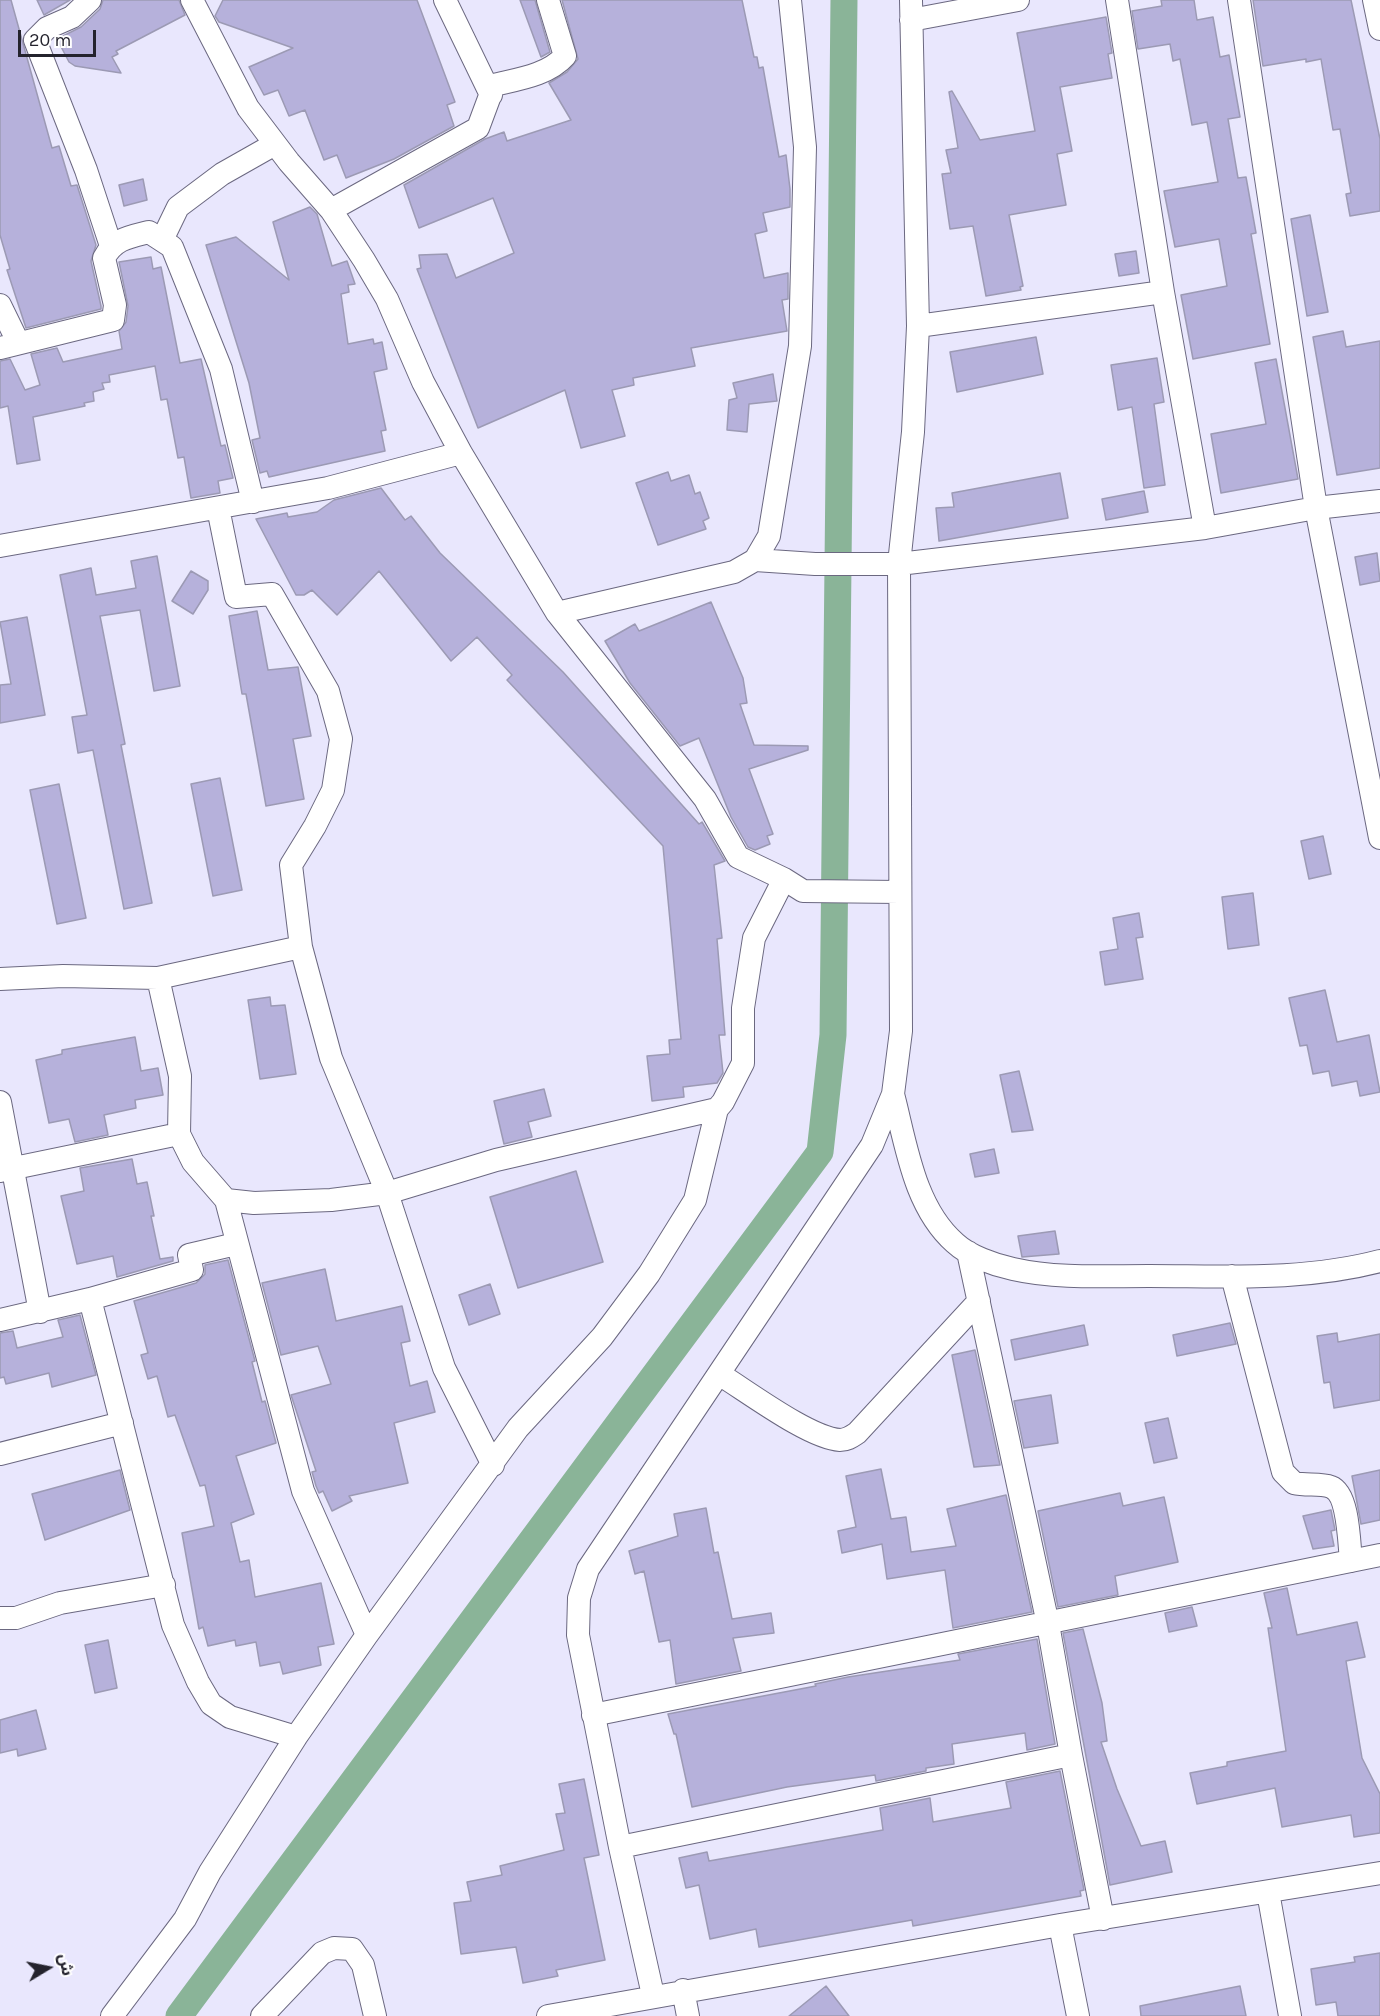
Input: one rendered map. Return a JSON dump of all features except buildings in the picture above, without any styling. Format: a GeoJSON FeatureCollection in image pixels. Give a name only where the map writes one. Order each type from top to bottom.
{"type":"FeatureCollection","features":[{"type":"Feature","properties":{"kind":"street"},"geometry":{"type":"LineString","coordinates":[[90,0],[72,18],[47,28],[35,40],[86,170],[111,246]]}},
{"type":"Feature","properties":{"kind":"street"},"geometry":{"type":"LineString","coordinates":[[192,0],[248,108],[275,144],[332,210],[387,299],[423,382],[461,453],[557,613],[705,799],[738,857],[794,885],[891,892]]}},
{"type":"Feature","properties":{"kind":"street"},"geometry":{"type":"LineString","coordinates":[[445,0],[491,95]]}},
{"type":"Feature","properties":{"kind":"street"},"geometry":{"type":"LineString","coordinates":[[332,210],[478,128],[494,84],[531,76],[558,63],[565,56],[548,0]]}},
{"type":"Feature","properties":{"kind":"street"},"geometry":{"type":"LineString","coordinates":[[557,613],[734,572],[755,560],[769,536],[774,518],[800,346],[805,147],[790,0]]}},
{"type":"Feature","properties":{"kind":"street"},"geometry":{"type":"LineString","coordinates":[[653,1995],[620,1847],[578,1635],[577,1616],[582,1582],[588,1569],[872,1145],[893,1094],[901,1031],[891,892],[890,565],[913,432],[918,326],[911,10],[1018,0]]}},
{"type":"Feature","properties":{"kind":"street"},"geometry":{"type":"LineString","coordinates":[[1117,0],[1163,292],[1205,528]]}},
{"type":"Feature","properties":{"kind":"street"},"geometry":{"type":"LineString","coordinates":[[1239,0],[1316,508],[1380,838]]}},
{"type":"Feature","properties":{"kind":"street"},"geometry":{"type":"LineString","coordinates":[[1374,0],[1380,29]]}},
{"type":"Feature","properties":{"kind":"street"},"geometry":{"type":"LineString","coordinates":[[162,240],[178,207],[222,174],[275,144]]}},
{"type":"Feature","properties":{"kind":"street"},"geometry":{"type":"LineString","coordinates":[[0,305],[9,345],[113,320],[115,305],[104,258],[111,246],[122,239],[149,232],[172,246],[221,369],[253,502]]}},
{"type":"Feature","properties":{"kind":"street"},"geometry":{"type":"LineString","coordinates":[[918,326],[1163,292]]}},
{"type":"Feature","properties":{"kind":"street"},"geometry":{"type":"LineString","coordinates":[[0,546],[328,488],[461,453]]}},
{"type":"Feature","properties":{"kind":"street"},"geometry":{"type":"LineString","coordinates":[[755,560],[890,565],[1205,528],[1316,508],[1380,501]]}},
{"type":"Feature","properties":{"kind":"street"},"geometry":{"type":"LineString","coordinates":[[218,508],[236,597],[272,594],[327,691],[341,739],[333,790],[315,826],[291,865],[301,947],[331,1058],[387,1193],[444,1368],[493,1464]]}},
{"type":"Feature","properties":{"kind":"street"},"geometry":{"type":"LineString","coordinates":[[112,2016],[185,1918],[210,1872],[296,1737],[367,1635],[518,1428],[602,1336],[660,1255],[695,1200],[717,1108],[723,1102],[743,1063],[743,1008],[754,938],[794,885]]}},
{"type":"Feature","properties":{"kind":"street"},"geometry":{"type":"LineString","coordinates":[[0,979],[63,976],[158,978],[301,947]]}},
{"type":"Feature","properties":{"kind":"street"},"geometry":{"type":"LineString","coordinates":[[158,978],[180,1076],[178,1134],[193,1162],[226,1200],[303,1491],[367,1635]]}},
{"type":"Feature","properties":{"kind":"street"},"geometry":{"type":"LineString","coordinates":[[893,1094],[919,1191],[943,1228],[954,1243],[968,1252],[1012,1269],[1044,1273],[1232,1276],[1324,1272],[1380,1261]]}},
{"type":"Feature","properties":{"kind":"street"},"geometry":{"type":"LineString","coordinates":[[0,1102],[6,1170],[40,1312]]}},
{"type":"Feature","properties":{"kind":"street"},"geometry":{"type":"LineString","coordinates":[[226,1200],[254,1203],[331,1200],[387,1193],[496,1160],[717,1108]]}},
{"type":"Feature","properties":{"kind":"street"},"geometry":{"type":"LineString","coordinates":[[6,1170],[178,1134]]}},
{"type":"Feature","properties":{"kind":"street"},"geometry":{"type":"LineString","coordinates":[[0,1320],[90,1299],[192,1270],[189,1255],[236,1244]]}},
{"type":"Feature","properties":{"kind":"street"},"geometry":{"type":"LineString","coordinates":[[968,1252],[1048,1624],[1103,1919]]}},
{"type":"Feature","properties":{"kind":"street"},"geometry":{"type":"LineString","coordinates":[[1232,1276],[1283,1472],[1294,1483],[1331,1488],[1339,1492],[1344,1505],[1351,1561]]}},
{"type":"Feature","properties":{"kind":"street"},"geometry":{"type":"LineString","coordinates":[[90,1299],[181,1646],[211,1704],[230,1717],[296,1737]]}},
{"type":"Feature","properties":{"kind":"street"},"geometry":{"type":"LineString","coordinates":[[719,1374],[788,1417],[828,1437],[843,1440],[856,1433],[979,1301]]}},
{"type":"Feature","properties":{"kind":"street"},"geometry":{"type":"LineString","coordinates":[[0,1454],[122,1424]]}},
{"type":"Feature","properties":{"kind":"street"},"geometry":{"type":"LineString","coordinates":[[593,1715],[1380,1555]]}},
{"type":"Feature","properties":{"kind":"street"},"geometry":{"type":"LineString","coordinates":[[0,1618],[16,1618],[60,1603],[164,1585]]}},
{"type":"Feature","properties":{"kind":"street"},"geometry":{"type":"LineString","coordinates":[[620,1847],[1071,1755]]}},
{"type":"Feature","properties":{"kind":"street"},"geometry":{"type":"LineString","coordinates":[[548,2016],[653,1995],[1060,1925],[1380,1873]]}},
{"type":"Feature","properties":{"kind":"street"},"geometry":{"type":"LineString","coordinates":[[1268,1892],[1290,2016]]}},
{"type":"Feature","properties":{"kind":"street"},"geometry":{"type":"LineString","coordinates":[[1060,1925],[1078,2016]]}},
{"type":"Feature","properties":{"kind":"street"},"geometry":{"type":"LineString","coordinates":[[262,2016],[322,1953],[334,1948],[352,1949],[363,1965],[375,2016]]}},
{"type":"Feature","properties":{"kind":"street"},"geometry":{"type":"LineString","coordinates":[[683,1990],[688,2016]]}},
{"type":"Feature","properties":{"kind":"waterway"},"geometry":{"type":"LineString","coordinates":[[179,2016],[820,1152],[833,1035],[844,0]]}}]}
